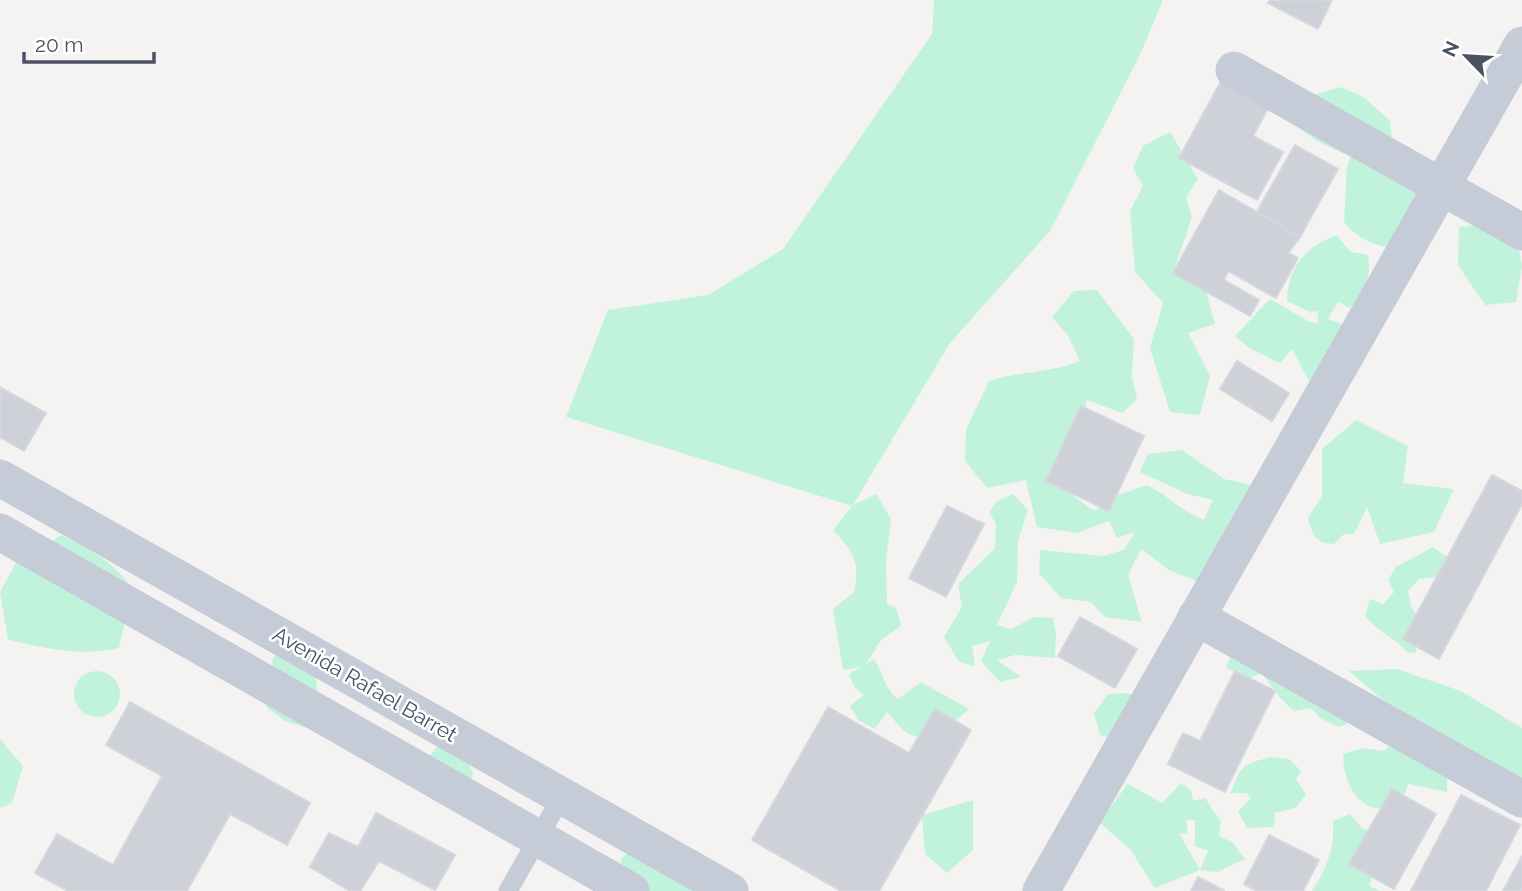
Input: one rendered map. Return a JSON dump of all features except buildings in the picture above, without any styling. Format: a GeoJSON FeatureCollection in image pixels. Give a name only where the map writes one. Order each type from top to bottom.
{"type":"FeatureCollection","features":[{"type":"Feature","properties":{"kind":"street"},"geometry":{"type":"LineString","coordinates":[[1041,891],[1522,45]]}},
{"type":"Feature","properties":{"kind":"street"},"geometry":{"type":"LineString","coordinates":[[1234,70],[1522,232]]}},
{"type":"Feature","properties":{"kind":"street","name":"Avenida Rafael Barret"},"geometry":{"type":"LineString","coordinates":[[4,491],[562,796],[730,891]]}},
{"type":"Feature","properties":{"kind":"street"},"geometry":{"type":"LineString","coordinates":[[0,532],[631,891]]}},
{"type":"Feature","properties":{"kind":"street"},"geometry":{"type":"LineString","coordinates":[[1196,617],[1522,799]]}},
{"type":"Feature","properties":{"kind":"lane"},"geometry":{"type":"LineString","coordinates":[[508,891],[562,796]]}},
{"type":"Feature","properties":{"kind":"green space"},"geometry":{"type":"Polygon","coordinates":[[[934,0],[1163,0],[1139,57],[1050,231],[950,343],[853,505],[876,494],[891,519],[886,561],[887,604],[896,608],[901,626],[881,640],[866,664],[874,659],[887,686],[898,699],[921,682],[969,709],[940,731],[923,737],[906,732],[887,712],[875,729],[859,721],[850,706],[864,695],[854,687],[849,674],[861,667],[843,670],[833,609],[854,592],[856,565],[846,545],[833,530],[852,506],[566,417],[608,310],[708,295],[783,249],[932,34],[934,0]]]}},
{"type":"Feature","properties":{"kind":"green space"},"geometry":{"type":"Polygon","coordinates":[[[1341,87],[1365,98],[1390,121],[1395,171],[1429,196],[1404,249],[1371,243],[1357,235],[1344,222],[1347,166],[1351,156],[1317,141],[1288,118],[1306,97],[1341,87]]]}},
{"type":"Feature","properties":{"kind":"green space"},"geometry":{"type":"Polygon","coordinates":[[[1170,132],[1198,179],[1186,197],[1192,217],[1173,273],[1206,291],[1215,324],[1188,333],[1210,376],[1200,415],[1170,412],[1150,348],[1163,303],[1135,272],[1130,211],[1143,186],[1133,168],[1143,146],[1170,132]]]}},
{"type":"Feature","properties":{"kind":"green space"},"geometry":{"type":"Polygon","coordinates":[[[1488,224],[1519,249],[1522,266],[1516,302],[1485,305],[1458,265],[1459,227],[1488,224]]]}},
{"type":"Feature","properties":{"kind":"green space"},"geometry":{"type":"Polygon","coordinates":[[[1336,235],[1351,252],[1368,255],[1368,277],[1356,302],[1350,308],[1338,302],[1328,319],[1345,325],[1339,373],[1309,381],[1292,349],[1280,363],[1249,348],[1235,336],[1270,299],[1310,322],[1319,323],[1317,311],[1310,312],[1287,301],[1288,289],[1295,268],[1307,252],[1336,235]]]}},
{"type":"Feature","properties":{"kind":"green space"},"geometry":{"type":"Polygon","coordinates":[[[1097,290],[1134,339],[1132,376],[1137,399],[1122,413],[1087,400],[1067,491],[1094,511],[1115,496],[1147,485],[1204,520],[1213,500],[1187,494],[1140,472],[1148,454],[1182,450],[1224,479],[1261,487],[1216,589],[1169,570],[1141,549],[1128,575],[1142,622],[1105,617],[1091,602],[1061,598],[1039,573],[1040,550],[1103,556],[1124,550],[1135,532],[1117,538],[1109,521],[1077,533],[1037,527],[1026,480],[987,488],[965,461],[966,430],[989,381],[1058,368],[1080,361],[1067,334],[1052,317],[1074,291],[1097,290]]]}},
{"type":"Feature","properties":{"kind":"green space"},"geometry":{"type":"Polygon","coordinates":[[[1356,420],[1408,446],[1403,483],[1454,489],[1434,532],[1380,544],[1367,507],[1354,534],[1344,534],[1334,544],[1323,542],[1316,537],[1308,518],[1322,496],[1322,449],[1356,420]]]}},
{"type":"Feature","properties":{"kind":"green space"},"geometry":{"type":"Polygon","coordinates":[[[1013,494],[1028,510],[1018,541],[1017,582],[997,625],[1011,629],[1034,617],[1053,618],[1056,633],[1055,658],[1015,655],[997,660],[1021,677],[1000,682],[981,661],[990,641],[972,646],[975,666],[959,662],[944,637],[962,607],[958,584],[995,548],[996,524],[989,512],[997,501],[1013,494]]]}},
{"type":"Feature","properties":{"kind":"green space"},"geometry":{"type":"Polygon","coordinates":[[[61,535],[100,557],[117,570],[132,587],[119,648],[77,652],[8,640],[0,592],[23,550],[44,547],[61,535]]]}},
{"type":"Feature","properties":{"kind":"green space"},"geometry":{"type":"Polygon","coordinates":[[[1433,547],[1447,557],[1449,575],[1419,579],[1408,591],[1411,607],[1424,625],[1417,637],[1416,653],[1407,652],[1365,616],[1370,599],[1383,604],[1394,592],[1388,580],[1396,567],[1433,547]]]}},
{"type":"Feature","properties":{"kind":"green space"},"geometry":{"type":"Polygon","coordinates":[[[1232,652],[1362,717],[1339,727],[1320,718],[1311,708],[1294,711],[1280,698],[1262,673],[1249,678],[1226,668],[1232,652]]]}},
{"type":"Feature","properties":{"kind":"green space"},"geometry":{"type":"Polygon","coordinates":[[[286,655],[315,670],[320,711],[307,728],[285,721],[266,707],[276,683],[271,667],[274,656],[286,655]]]}},
{"type":"Feature","properties":{"kind":"green space"},"geometry":{"type":"Polygon","coordinates":[[[1396,669],[1461,691],[1522,728],[1522,794],[1447,774],[1447,792],[1408,784],[1400,809],[1374,808],[1358,798],[1346,777],[1343,754],[1363,748],[1384,751],[1411,724],[1349,671],[1396,669]]]}},
{"type":"Feature","properties":{"kind":"green space"},"geometry":{"type":"Polygon","coordinates":[[[97,671],[113,678],[120,694],[113,710],[97,717],[81,710],[74,694],[81,678],[97,671]]]}},
{"type":"Feature","properties":{"kind":"green space"},"geometry":{"type":"Polygon","coordinates":[[[1128,693],[1144,703],[1124,742],[1100,735],[1094,713],[1108,694],[1128,693]]]}},
{"type":"Feature","properties":{"kind":"green space"},"geometry":{"type":"Polygon","coordinates":[[[0,739],[23,766],[12,803],[0,808],[0,739]]]}},
{"type":"Feature","properties":{"kind":"green space"},"geometry":{"type":"Polygon","coordinates":[[[443,740],[468,761],[473,774],[466,790],[422,765],[443,740]]]}},
{"type":"Feature","properties":{"kind":"green space"},"geometry":{"type":"Polygon","coordinates":[[[1271,757],[1289,759],[1301,771],[1296,779],[1306,795],[1295,808],[1275,813],[1274,827],[1247,828],[1238,812],[1251,798],[1246,793],[1231,793],[1237,777],[1248,764],[1271,757]]]}},
{"type":"Feature","properties":{"kind":"green space"},"geometry":{"type":"Polygon","coordinates":[[[1181,783],[1191,790],[1193,801],[1205,798],[1221,822],[1219,836],[1232,842],[1245,859],[1217,872],[1200,870],[1155,888],[1130,849],[1099,822],[1128,784],[1162,803],[1181,783]],[[1186,820],[1188,834],[1179,833],[1200,870],[1208,851],[1195,846],[1195,820],[1186,820]]]}},
{"type":"Feature","properties":{"kind":"green space"},"geometry":{"type":"Polygon","coordinates":[[[973,800],[973,850],[947,873],[925,854],[922,815],[973,800]]]}},
{"type":"Feature","properties":{"kind":"green space"},"geometry":{"type":"Polygon","coordinates":[[[1350,814],[1362,828],[1376,836],[1377,860],[1369,886],[1380,891],[1312,891],[1329,858],[1333,821],[1350,814]]]}},
{"type":"Feature","properties":{"kind":"green space"},"geometry":{"type":"Polygon","coordinates":[[[634,847],[695,891],[624,891],[619,885],[621,859],[634,847]]]}}]}
